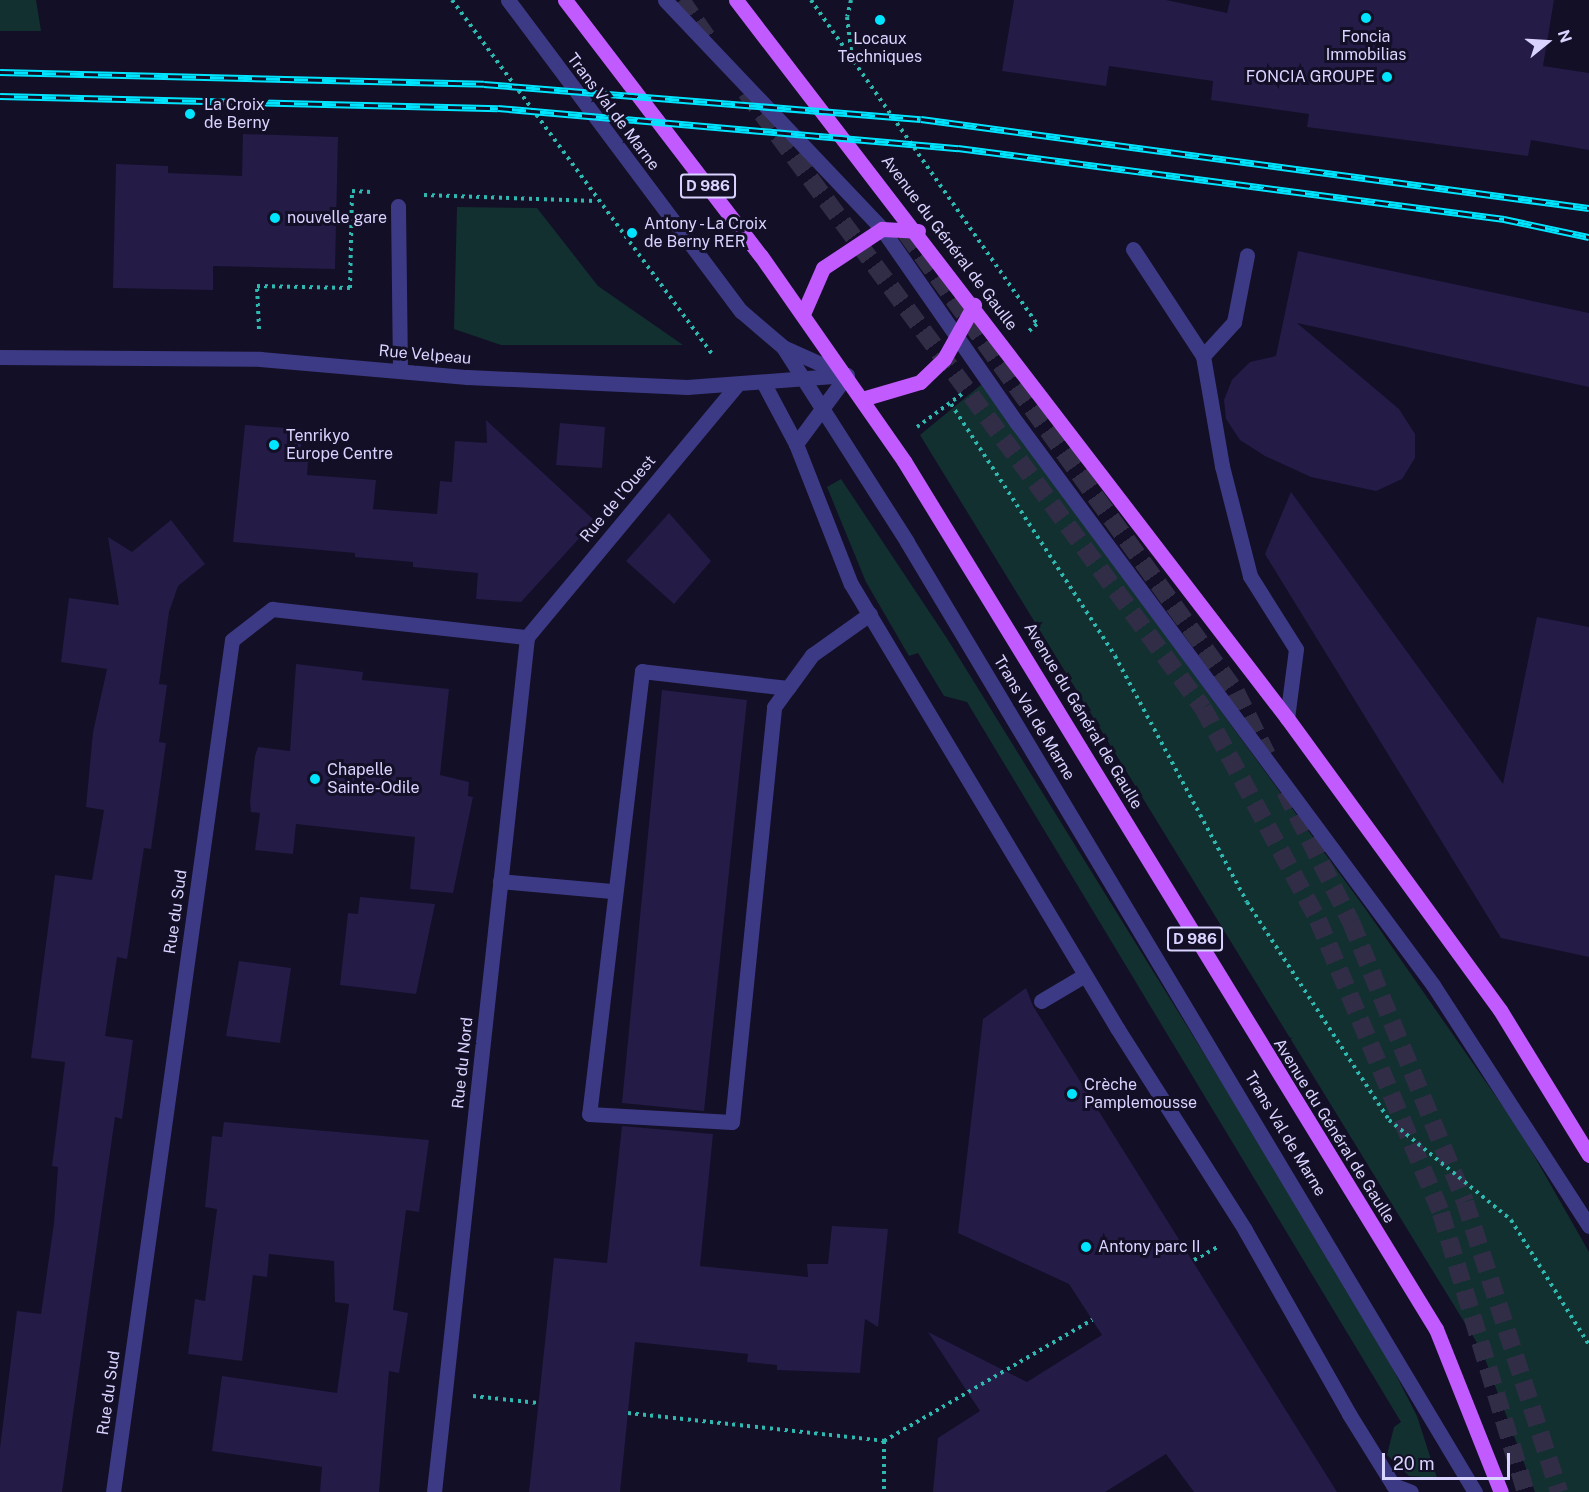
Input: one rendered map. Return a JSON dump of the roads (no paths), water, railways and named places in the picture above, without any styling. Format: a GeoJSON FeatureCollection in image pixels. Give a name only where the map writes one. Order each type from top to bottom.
{"type":"FeatureCollection","features":[{"type":"Feature","properties":{"kind":"main road","name":"Avenue du Général de Gaulle"},"geometry":{"type":"LineString","coordinates":[[565,0],[847,375],[1059,708],[1436,1329],[1501,1492]]}},
{"type":"Feature","properties":{"kind":"main road","name":"Avenue du Général de Gaulle"},"geometry":{"type":"LineString","coordinates":[[736,0],[918,231],[1287,718],[1500,1010],[1589,1155]]}},
{"type":"Feature","properties":{"kind":"main road"},"geometry":{"type":"LineString","coordinates":[[803,314],[823,268],[882,229],[918,231]]}},
{"type":"Feature","properties":{"kind":"main road"},"geometry":{"type":"LineString","coordinates":[[862,399],[920,382],[944,359],[974,305]]}},
{"type":"Feature","properties":{"kind":"street","name":"Trans Val de Marne"},"geometry":{"type":"LineString","coordinates":[[508,0],[741,311],[783,347],[1388,1339],[1475,1492]]}},
{"type":"Feature","properties":{"kind":"street"},"geometry":{"type":"LineString","coordinates":[[665,0],[882,229],[957,337],[1433,985],[1589,1226]]}},
{"type":"Feature","properties":{"kind":"street"},"geometry":{"type":"LineString","coordinates":[[398,206],[400,371]]}},
{"type":"Feature","properties":{"kind":"street"},"geometry":{"type":"LineString","coordinates":[[1133,249],[1203,356],[1222,466],[1250,576],[1296,649],[1287,718]]}},
{"type":"Feature","properties":{"kind":"street"},"geometry":{"type":"LineString","coordinates":[[1203,356],[1234,322],[1247,255]]}},
{"type":"Feature","properties":{"kind":"street"},"geometry":{"type":"LineString","coordinates":[[783,347],[847,375],[796,444]]}},
{"type":"Feature","properties":{"kind":"street","name":"Rue Velpeau"},"geometry":{"type":"LineString","coordinates":[[0,357],[260,358],[400,371],[687,387],[847,375]]}},
{"type":"Feature","properties":{"kind":"street"},"geometry":{"type":"LineString","coordinates":[[763,382],[796,444],[851,584],[1085,975],[1245,1230],[1393,1485],[1411,1492]]}},
{"type":"Feature","properties":{"kind":"street","name":"Rue de l'Ouest"},"geometry":{"type":"LineString","coordinates":[[527,637],[737,385]]}},
{"type":"Feature","properties":{"kind":"street","name":"Rue du Sud"},"geometry":{"type":"LineString","coordinates":[[113,1492],[232,640],[273,609],[527,637]]}},
{"type":"Feature","properties":{"kind":"street"},"geometry":{"type":"LineString","coordinates":[[788,688],[642,671],[612,891],[589,1114],[732,1122],[774,707],[813,655],[870,614]]}},
{"type":"Feature","properties":{"kind":"street","name":"Rue du Nord"},"geometry":{"type":"LineString","coordinates":[[434,1492],[527,637]]}},
{"type":"Feature","properties":{"kind":"street"},"geometry":{"type":"LineString","coordinates":[[500,880],[612,891]]}},
{"type":"Feature","properties":{"kind":"street"},"geometry":{"type":"LineString","coordinates":[[1041,1001],[1085,975]]}},
{"type":"Feature","properties":{"kind":"tunnel"},"geometry":{"type":"LineString","coordinates":[[681,0],[711,43]]}},
{"type":"Feature","properties":{"kind":"tunnel"},"geometry":{"type":"LineString","coordinates":[[746,92],[1203,708],[1318,920],[1441,1213],[1526,1492]]}},
{"type":"Feature","properties":{"kind":"tunnel"},"geometry":{"type":"LineString","coordinates":[[906,233],[1236,692],[1267,755]]}},
{"type":"Feature","properties":{"kind":"tunnel"},"geometry":{"type":"LineString","coordinates":[[1285,791],[1351,922],[1465,1202],[1559,1492]]}},
{"type":"Feature","properties":{"kind":"railway"},"geometry":{"type":"LineString","coordinates":[[0,72],[484,84],[921,119],[1589,208]]}},
{"type":"Feature","properties":{"kind":"railway"},"geometry":{"type":"LineString","coordinates":[[0,96],[498,108],[958,148],[1504,219],[1589,237]]}},
{"type":"Feature","properties":{"kind":"place","name":"Foncia Immobilias"},"geometry":{"type":"Point","coordinates":[1366,18]}},
{"type":"Feature","properties":{"kind":"place","name":"Locaux Techniques"},"geometry":{"type":"Point","coordinates":[880,20]}},
{"type":"Feature","properties":{"kind":"place","name":"FONCIA GROUPE"},"geometry":{"type":"Point","coordinates":[1387,77]}},
{"type":"Feature","properties":{"kind":"place","name":"La Croix de Berny"},"geometry":{"type":"Point","coordinates":[190,114]}},
{"type":"Feature","properties":{"kind":"place","name":"nouvelle gare"},"geometry":{"type":"Point","coordinates":[275,218]}},
{"type":"Feature","properties":{"kind":"place","name":"Antony - La Croix de Berny RER"},"geometry":{"type":"Point","coordinates":[632,233]}},
{"type":"Feature","properties":{"kind":"place","name":"Tenrikyo Europe Centre"},"geometry":{"type":"Point","coordinates":[274,445]}},
{"type":"Feature","properties":{"kind":"place","name":"Chapelle Sainte-Odile"},"geometry":{"type":"Point","coordinates":[315,779]}},
{"type":"Feature","properties":{"kind":"place","name":"Crèche Pamplemousse"},"geometry":{"type":"Point","coordinates":[1072,1094]}},
{"type":"Feature","properties":{"kind":"place","name":"Antony parc II"},"geometry":{"type":"Point","coordinates":[1086,1247]}}]}
